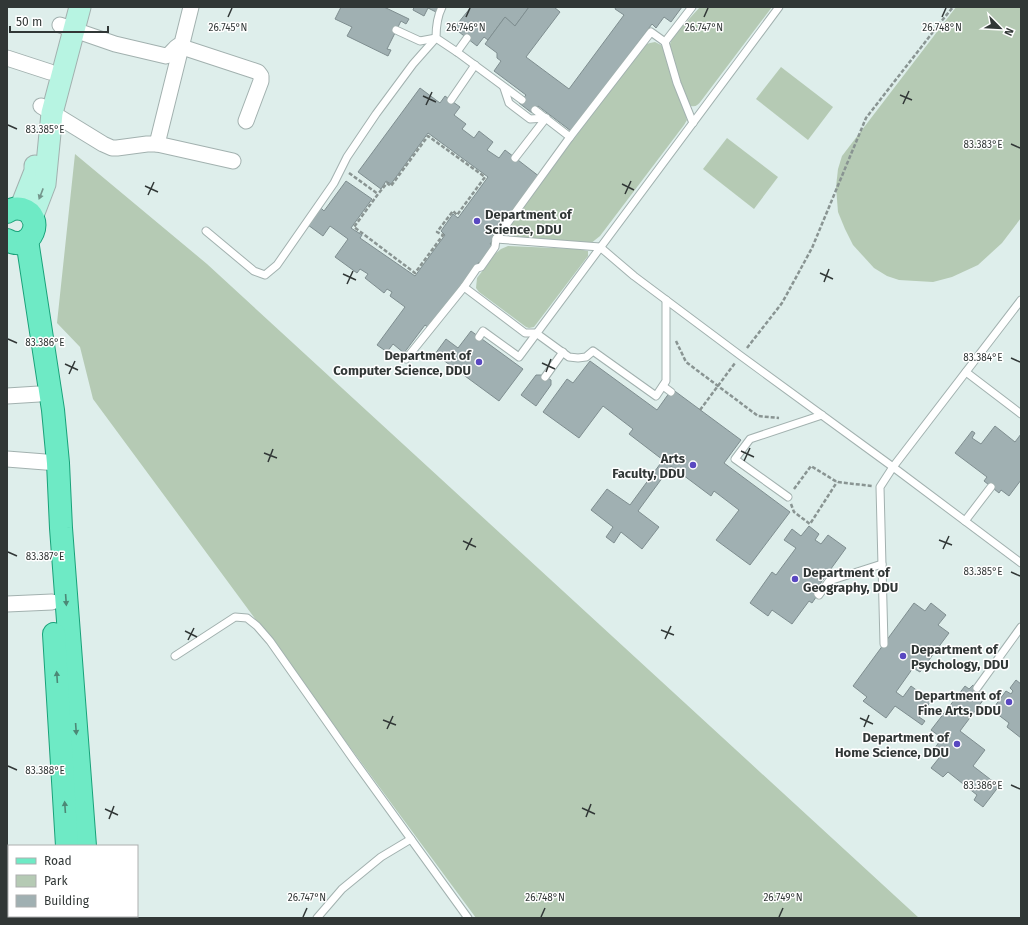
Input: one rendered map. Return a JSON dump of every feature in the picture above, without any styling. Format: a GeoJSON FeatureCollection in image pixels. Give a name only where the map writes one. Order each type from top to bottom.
{"type":"FeatureCollection","features":[{"type":"Feature","properties":{"kind":"main road"},"geometry":{"type":"LineString","coordinates":[[46,110],[50,72],[66,20],[80,7]]}},
{"type":"Feature","properties":{"kind":"main road"},"geometry":{"type":"LineString","coordinates":[[16,241],[33,233],[34,223],[20,213],[35,171],[46,110],[66,20]]}},
{"type":"Feature","properties":{"kind":"main road"},"geometry":{"type":"LineString","coordinates":[[16,241],[61,528],[85,845]]}},
{"type":"Feature","properties":{"kind":"main road"},"geometry":{"type":"LineString","coordinates":[[16,241],[54,410],[52,463],[52,602],[67,845]]}},
{"type":"Feature","properties":{"kind":"street"},"geometry":{"type":"LineString","coordinates":[[157,144],[191,7]]}},
{"type":"Feature","properties":{"kind":"street"},"geometry":{"type":"LineString","coordinates":[[66,20],[115,44],[166,56],[178,46],[258,72],[261,76],[261,81],[246,121]]}},
{"type":"Feature","properties":{"kind":"street"},"geometry":{"type":"LineString","coordinates":[[7,58],[50,72]]}},
{"type":"Feature","properties":{"kind":"street"},"geometry":{"type":"LineString","coordinates":[[46,110],[112,148],[157,144],[233,162]]}},
{"type":"Feature","properties":{"kind":"street"},"geometry":{"type":"LineString","coordinates":[[7,396],[39,394]]}},
{"type":"Feature","properties":{"kind":"street"},"geometry":{"type":"LineString","coordinates":[[7,459],[52,463]]}},
{"type":"Feature","properties":{"kind":"street"},"geometry":{"type":"LineString","coordinates":[[7,604],[52,602]]}},
{"type":"Feature","properties":{"kind":"lane"},"geometry":{"type":"LineString","coordinates":[[206,231],[254,271],[264,275],[277,265],[334,183],[347,157],[376,114],[413,64],[436,38],[436,26],[442,7]]}},
{"type":"Feature","properties":{"kind":"lane"},"geometry":{"type":"LineString","coordinates":[[665,42],[680,16],[692,7]]}},
{"type":"Feature","properties":{"kind":"lane"},"geometry":{"type":"LineString","coordinates":[[479,338],[483,331],[519,357],[779,7]]}},
{"type":"Feature","properties":{"kind":"lane"},"geometry":{"type":"LineString","coordinates":[[396,30],[420,41],[436,38],[522,100]]}},
{"type":"Feature","properties":{"kind":"lane"},"geometry":{"type":"LineString","coordinates":[[406,359],[464,287],[477,268],[481,267],[495,247],[496,239],[570,137],[651,32],[665,42],[677,83],[693,123]]}},
{"type":"Feature","properties":{"kind":"lane"},"geometry":{"type":"LineString","coordinates":[[457,52],[467,38]]}},
{"type":"Feature","properties":{"kind":"lane"},"geometry":{"type":"LineString","coordinates":[[451,100],[475,65]]}},
{"type":"Feature","properties":{"kind":"lane"},"geometry":{"type":"LineString","coordinates":[[504,87],[509,103],[519,111],[530,118],[546,118]]}},
{"type":"Feature","properties":{"kind":"lane"},"geometry":{"type":"LineString","coordinates":[[535,110],[570,137]]}},
{"type":"Feature","properties":{"kind":"lane"},"geometry":{"type":"LineString","coordinates":[[515,158],[546,118]]}},
{"type":"Feature","properties":{"kind":"lane"},"geometry":{"type":"LineString","coordinates":[[496,239],[600,247],[634,276],[893,467],[1021,564]]}},
{"type":"Feature","properties":{"kind":"lane"},"geometry":{"type":"LineString","coordinates":[[464,287],[525,333],[536,333],[569,357],[586,357],[593,351],[656,396],[666,381],[666,300]]}},
{"type":"Feature","properties":{"kind":"lane"},"geometry":{"type":"LineString","coordinates":[[884,644],[880,487],[893,467],[1021,300]]}},
{"type":"Feature","properties":{"kind":"lane"},"geometry":{"type":"LineString","coordinates":[[545,377],[563,352]]}},
{"type":"Feature","properties":{"kind":"lane"},"geometry":{"type":"LineString","coordinates":[[966,372],[1021,414]]}},
{"type":"Feature","properties":{"kind":"lane"},"geometry":{"type":"LineString","coordinates":[[663,386],[671,392]]}},
{"type":"Feature","properties":{"kind":"lane"},"geometry":{"type":"LineString","coordinates":[[788,497],[735,459],[741,445],[750,439],[822,415]]}},
{"type":"Feature","properties":{"kind":"lane"},"geometry":{"type":"LineString","coordinates":[[965,522],[991,487]]}},
{"type":"Feature","properties":{"kind":"lane"},"geometry":{"type":"LineString","coordinates":[[818,594],[819,595],[829,581],[882,564]]}},
{"type":"Feature","properties":{"kind":"lane"},"geometry":{"type":"LineString","coordinates":[[175,656],[235,617],[247,618],[256,626],[270,641],[468,918]]}},
{"type":"Feature","properties":{"kind":"lane"},"geometry":{"type":"LineString","coordinates":[[977,688],[1021,627]]}},
{"type":"Feature","properties":{"kind":"lane"},"geometry":{"type":"LineString","coordinates":[[317,918],[342,889],[382,857],[411,839]]}},
{"type":"Feature","properties":{"kind":"path"},"geometry":{"type":"LineString","coordinates":[[700,410],[782,303],[812,248],[866,118],[953,7]]}},
{"type":"Feature","properties":{"kind":"path"},"geometry":{"type":"LineString","coordinates":[[428,136],[485,177],[457,215],[453,211],[437,232],[443,235],[415,273],[354,227],[378,194],[387,183],[391,186],[428,136]]}},
{"type":"Feature","properties":{"kind":"path"},"geometry":{"type":"LineString","coordinates":[[342,168],[378,194]]}},
{"type":"Feature","properties":{"kind":"path"},"geometry":{"type":"LineString","coordinates":[[666,317],[686,362],[758,416],[806,420]]}},
{"type":"Feature","properties":{"kind":"path"},"geometry":{"type":"LineString","coordinates":[[838,482],[810,524],[794,512],[788,497],[811,466],[838,482],[880,487]]}},
{"type":"Feature","properties":{"kind":"green space"},"geometry":{"type":"Polygon","coordinates":[[[700,7],[772,7],[700,102],[697,105],[691,106],[686,100],[670,53],[670,44],[677,32],[700,7]]]}},
{"type":"Feature","properties":{"kind":"green space"},"geometry":{"type":"Polygon","coordinates":[[[956,7],[1021,7],[1021,218],[1002,243],[978,265],[952,277],[933,282],[899,280],[887,276],[874,268],[853,245],[838,212],[836,187],[838,169],[842,156],[956,7]]]}},
{"type":"Feature","properties":{"kind":"green space"},"geometry":{"type":"Polygon","coordinates":[[[655,42],[664,48],[687,120],[684,125],[600,236],[590,244],[518,238],[512,235],[510,226],[513,220],[644,45],[655,42]]]}},
{"type":"Feature","properties":{"kind":"green space"},"geometry":{"type":"Polygon","coordinates":[[[781,67],[833,107],[808,140],[756,99],[781,67]]]}},
{"type":"Feature","properties":{"kind":"green space"},"geometry":{"type":"Polygon","coordinates":[[[727,138],[778,177],[754,209],[703,169],[727,138]]]}},
{"type":"Feature","properties":{"kind":"green space"},"geometry":{"type":"Polygon","coordinates":[[[75,154],[207,264],[919,918],[476,918],[93,399],[80,347],[57,323],[75,154]]]}},
{"type":"Feature","properties":{"kind":"green space"},"geometry":{"type":"Polygon","coordinates":[[[508,246],[578,249],[588,251],[588,256],[534,327],[526,327],[479,292],[476,288],[477,278],[496,253],[508,246]]]}},
{"type":"Feature","properties":{"kind":"building"},"geometry":{"type":"Polygon","coordinates":[[[341,7],[384,7],[409,19],[406,24],[401,21],[387,49],[391,50],[388,56],[347,36],[352,27],[335,19],[341,7]]]}},
{"type":"Feature","properties":{"kind":"building"},"geometry":{"type":"Polygon","coordinates":[[[414,7],[438,7],[436,12],[428,8],[424,16],[413,10],[414,7]]]}},
{"type":"Feature","properties":{"kind":"building"},"geometry":{"type":"Polygon","coordinates":[[[471,7],[529,7],[515,26],[505,17],[488,40],[484,37],[477,46],[454,28],[471,7]]]}},
{"type":"Feature","properties":{"kind":"building"},"geometry":{"type":"Polygon","coordinates":[[[529,7],[554,7],[560,12],[526,57],[569,89],[624,15],[615,9],[616,7],[682,7],[671,22],[664,17],[656,28],[652,24],[571,131],[538,106],[532,113],[519,103],[526,95],[494,71],[501,61],[497,58],[497,53],[485,44],[505,17],[515,26],[529,7]]]}},
{"type":"Feature","properties":{"kind":"building","name":"Department of Science, DDU"},"geometry":{"type":"Polygon","coordinates":[[[420,88],[440,103],[445,96],[460,107],[454,115],[466,124],[462,129],[474,138],[479,131],[493,142],[487,150],[499,158],[505,150],[540,177],[490,244],[495,247],[482,264],[479,262],[430,329],[425,325],[404,353],[393,344],[387,352],[377,345],[405,307],[390,296],[392,292],[387,289],[384,293],[365,278],[368,274],[360,269],[357,273],[335,257],[348,239],[330,226],[323,236],[308,225],[321,208],[324,211],[346,181],[372,199],[351,228],[362,235],[360,238],[415,276],[445,235],[441,231],[453,214],[458,218],[488,177],[428,133],[391,184],[386,181],[381,189],[358,172],[420,88]]]}},
{"type":"Feature","properties":{"kind":"building","name":"Department of Computer Science, DDU"},"geometry":{"type":"Polygon","coordinates":[[[471,331],[523,369],[499,401],[435,354],[446,339],[458,348],[471,331]]]}},
{"type":"Feature","properties":{"kind":"building","name":"Arts Faculty, DDU"},"geometry":{"type":"Polygon","coordinates":[[[590,361],[657,410],[672,389],[741,440],[724,463],[790,512],[750,565],[716,540],[739,510],[714,491],[711,496],[671,466],[638,511],[659,527],[642,549],[621,532],[614,543],[606,537],[613,527],[591,510],[607,489],[630,505],[663,460],[629,434],[633,429],[603,406],[579,438],[543,412],[567,379],[573,383],[590,361]]]}},
{"type":"Feature","properties":{"kind":"building"},"geometry":{"type":"Polygon","coordinates":[[[536,375],[543,375],[551,380],[551,385],[536,406],[521,395],[536,375]]]}},
{"type":"Feature","properties":{"kind":"building"},"geometry":{"type":"Polygon","coordinates":[[[995,426],[1015,442],[1021,434],[1021,480],[1009,496],[1001,490],[999,493],[984,481],[987,477],[955,453],[972,431],[975,433],[972,438],[981,444],[995,426]]]}},
{"type":"Feature","properties":{"kind":"building","name":"Department of Geography, DDU"},"geometry":{"type":"Polygon","coordinates":[[[809,526],[819,534],[815,540],[821,544],[828,535],[846,548],[820,584],[823,587],[812,603],[809,601],[792,624],[772,610],[768,616],[750,603],[772,572],[776,575],[796,548],[784,540],[792,529],[801,536],[809,526]]]}},
{"type":"Feature","properties":{"kind":"building","name":"Department of Psychology, DDU"},"geometry":{"type":"Polygon","coordinates":[[[914,603],[925,611],[931,603],[946,615],[938,625],[949,633],[920,672],[913,668],[896,692],[903,697],[911,686],[931,701],[919,717],[925,721],[922,725],[895,706],[886,718],[863,701],[867,697],[853,686],[914,603]]]}},
{"type":"Feature","properties":{"kind":"building","name":"Department of Fine Arts, DDU"},"geometry":{"type":"Polygon","coordinates":[[[1016,680],[1021,684],[1021,738],[1007,727],[1009,723],[992,710],[1006,691],[1011,694],[1013,691],[1010,688],[1016,680]]]}},
{"type":"Feature","properties":{"kind":"building","name":"Department of Home Science, DDU"},"geometry":{"type":"Polygon","coordinates":[[[973,685],[981,691],[978,694],[984,699],[960,731],[985,750],[973,766],[999,786],[983,807],[974,800],[977,795],[948,772],[943,777],[931,768],[939,758],[932,752],[942,738],[931,730],[965,686],[969,689],[973,685]]]}},
{"type":"Feature","properties":{"kind":"place","name":"Department of Science, DDU"},"geometry":{"type":"Point","coordinates":[477,221]}},
{"type":"Feature","properties":{"kind":"place","name":"Department of Computer Science, DDU"},"geometry":{"type":"Point","coordinates":[479,362]}},
{"type":"Feature","properties":{"kind":"place","name":"Arts Faculty, DDU"},"geometry":{"type":"Point","coordinates":[693,465]}},
{"type":"Feature","properties":{"kind":"place","name":"Department of Geography, DDU"},"geometry":{"type":"Point","coordinates":[795,579]}},
{"type":"Feature","properties":{"kind":"place","name":"Department of Psychology, DDU"},"geometry":{"type":"Point","coordinates":[903,656]}},
{"type":"Feature","properties":{"kind":"place","name":"Department of Fine Arts, DDU"},"geometry":{"type":"Point","coordinates":[1009,702]}},
{"type":"Feature","properties":{"kind":"place","name":"Department of Home Science, DDU"},"geometry":{"type":"Point","coordinates":[957,744]}}]}
